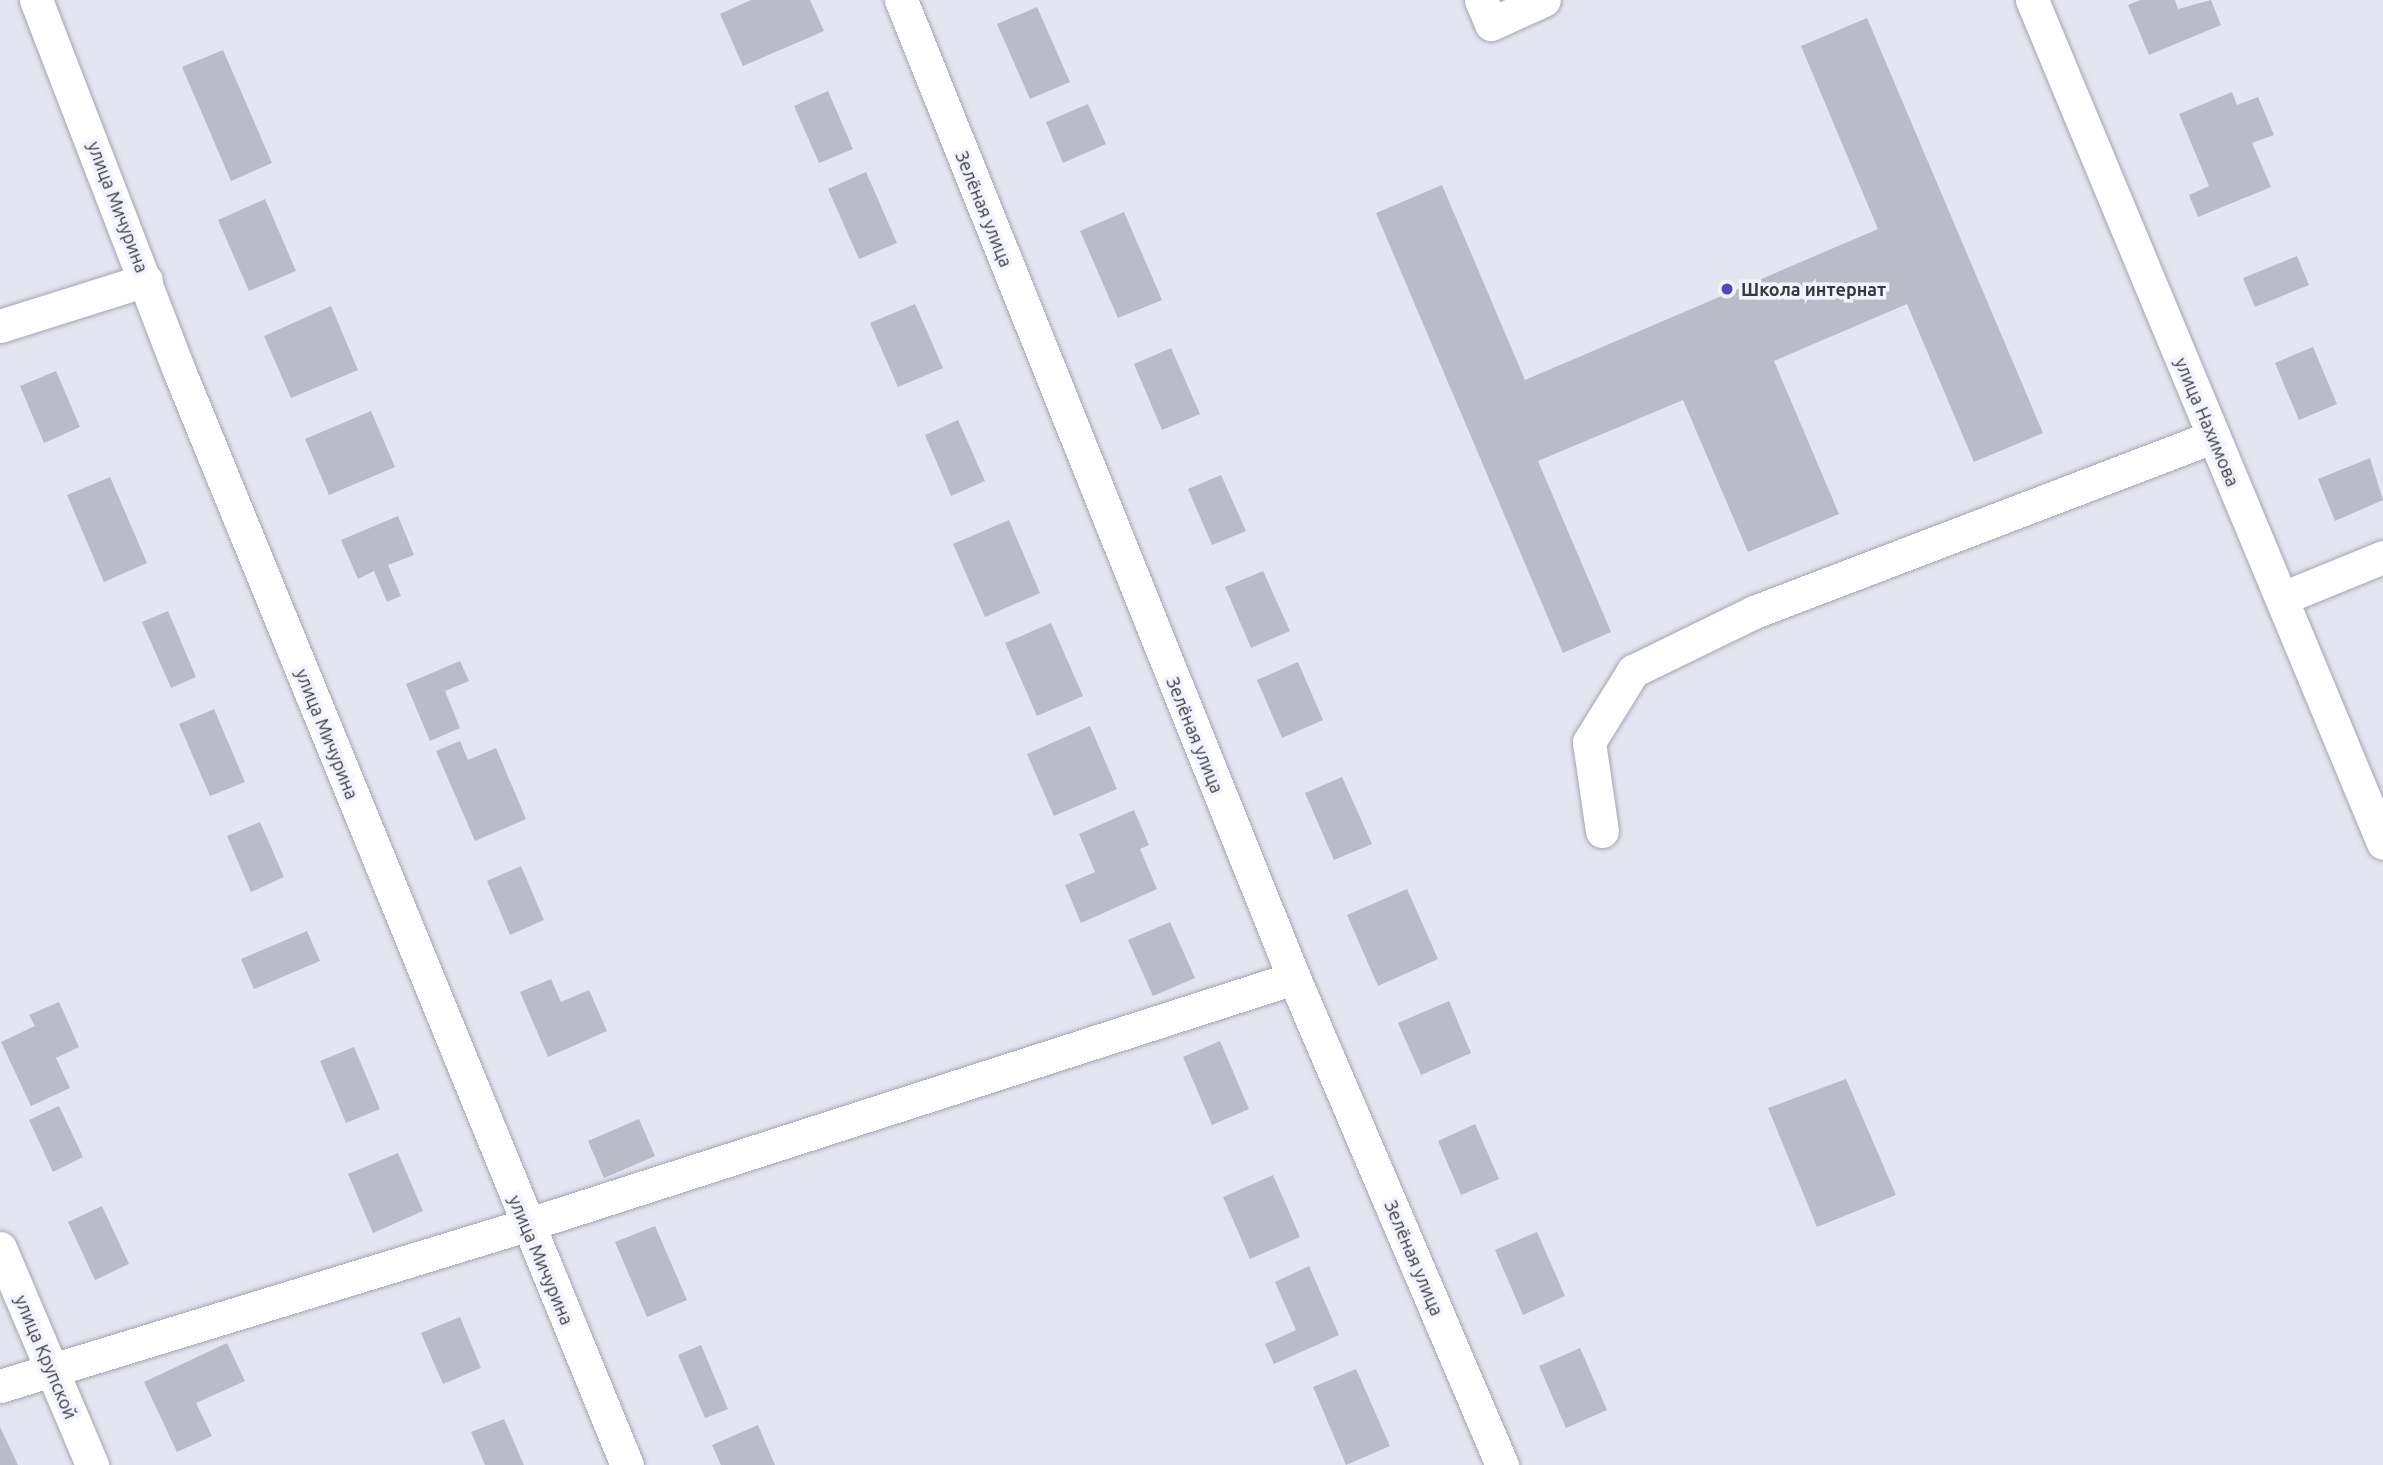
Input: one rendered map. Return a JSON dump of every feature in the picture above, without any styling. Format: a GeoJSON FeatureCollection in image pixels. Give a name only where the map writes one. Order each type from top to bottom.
{"type":"FeatureCollection","features":[{"type":"Feature","properties":{"kind":"street","name":"улица Мичурина"},"geometry":{"type":"LineString","coordinates":[[36,0],[526,1225],[627,1465]]}},
{"type":"Feature","properties":{"kind":"street","name":"Зелёная улица"},"geometry":{"type":"LineString","coordinates":[[901,0],[1294,978],[1502,1465]]}},
{"type":"Feature","properties":{"kind":"street"},"geometry":{"type":"LineString","coordinates":[[1486,12],[1544,0]]}},
{"type":"Feature","properties":{"kind":"street","name":"улица Нахимова"},"geometry":{"type":"LineString","coordinates":[[2032,0],[2212,437],[2285,597],[2383,843]]}},
{"type":"Feature","properties":{"kind":"street"},"geometry":{"type":"LineString","coordinates":[[0,326],[146,280]]}},
{"type":"Feature","properties":{"kind":"street"},"geometry":{"type":"LineString","coordinates":[[1602,831],[1589,742],[1633,671],[1754,612],[2212,437]]}},
{"type":"Feature","properties":{"kind":"street"},"geometry":{"type":"LineString","coordinates":[[2285,597],[2383,557]]}},
{"type":"Feature","properties":{"kind":"street"},"geometry":{"type":"LineString","coordinates":[[0,1386],[50,1368],[526,1225],[1294,978]]}},
{"type":"Feature","properties":{"kind":"street","name":"улица Крупской"},"geometry":{"type":"LineString","coordinates":[[0,1248],[92,1465]]}},
{"type":"Feature","properties":{"kind":"building"},"geometry":{"type":"Polygon","coordinates":[[[751,0],[810,0],[824,31],[743,66],[720,14],[751,0]]]}},
{"type":"Feature","properties":{"kind":"building"},"geometry":{"type":"Polygon","coordinates":[[[2140,0],[2175,0],[2178,9],[2211,0],[2221,25],[2149,55],[2128,5],[2140,0]]]}},
{"type":"Feature","properties":{"kind":"building"},"geometry":{"type":"Polygon","coordinates":[[[1037,7],[1070,82],[1030,99],[997,24],[1037,7]]]}},
{"type":"Feature","properties":{"kind":"building"},"geometry":{"type":"Polygon","coordinates":[[[1867,18],[2043,433],[1974,462],[1907,304],[1774,361],[1839,514],[1748,552],[1683,400],[1538,461],[1611,632],[1563,653],[1376,213],[1442,185],[1525,380],[1878,229],[1801,46],[1867,18]]]}},
{"type":"Feature","properties":{"kind":"building"},"geometry":{"type":"Polygon","coordinates":[[[223,50],[272,163],[231,181],[182,67],[223,50]]]}},
{"type":"Feature","properties":{"kind":"building"},"geometry":{"type":"Polygon","coordinates":[[[828,91],[853,149],[819,163],[794,106],[828,91]]]}},
{"type":"Feature","properties":{"kind":"building"},"geometry":{"type":"Polygon","coordinates":[[[2232,92],[2237,105],[2258,97],[2274,135],[2252,143],[2271,187],[2198,217],[2189,195],[2209,186],[2179,114],[2232,92]]]}},
{"type":"Feature","properties":{"kind":"building"},"geometry":{"type":"Polygon","coordinates":[[[1088,104],[1106,144],[1063,163],[1046,122],[1088,104]]]}},
{"type":"Feature","properties":{"kind":"building"},"geometry":{"type":"Polygon","coordinates":[[[866,172],[897,243],[859,259],[828,189],[866,172]]]}},
{"type":"Feature","properties":{"kind":"building"},"geometry":{"type":"Polygon","coordinates":[[[265,199],[296,271],[249,291],[218,220],[265,199]]]}},
{"type":"Feature","properties":{"kind":"building"},"geometry":{"type":"Polygon","coordinates":[[[1124,212],[1162,300],[1118,318],[1080,231],[1124,212]]]}},
{"type":"Feature","properties":{"kind":"building"},"geometry":{"type":"Polygon","coordinates":[[[2297,256],[2309,285],[2255,307],[2243,278],[2297,256]]]}},
{"type":"Feature","properties":{"kind":"building"},"geometry":{"type":"Polygon","coordinates":[[[915,304],[943,368],[898,387],[870,323],[915,304]]]}},
{"type":"Feature","properties":{"kind":"building"},"geometry":{"type":"Polygon","coordinates":[[[331,306],[358,370],[291,398],[264,336],[331,306]]]}},
{"type":"Feature","properties":{"kind":"building"},"geometry":{"type":"Polygon","coordinates":[[[2313,347],[2337,404],[2299,420],[2275,363],[2313,347]]]}},
{"type":"Feature","properties":{"kind":"building"},"geometry":{"type":"Polygon","coordinates":[[[1171,348],[1200,414],[1162,430],[1134,364],[1171,348]]]}},
{"type":"Feature","properties":{"kind":"building"},"geometry":{"type":"Polygon","coordinates":[[[56,371],[80,427],[44,443],[20,386],[56,371]]]}},
{"type":"Feature","properties":{"kind":"building"},"geometry":{"type":"Polygon","coordinates":[[[371,411],[395,467],[329,495],[305,439],[371,411]]]}},
{"type":"Feature","properties":{"kind":"building"},"geometry":{"type":"Polygon","coordinates":[[[958,420],[985,481],[951,496],[925,435],[958,420]]]}},
{"type":"Feature","properties":{"kind":"building"},"geometry":{"type":"Polygon","coordinates":[[[2370,458],[2383,500],[2335,521],[2318,479],[2370,458]]]}},
{"type":"Feature","properties":{"kind":"building"},"geometry":{"type":"Polygon","coordinates":[[[1221,475],[1246,531],[1212,545],[1188,489],[1221,475]]]}},
{"type":"Feature","properties":{"kind":"building"},"geometry":{"type":"Polygon","coordinates":[[[110,477],[147,563],[104,582],[67,495],[110,477]]]}},
{"type":"Feature","properties":{"kind":"building"},"geometry":{"type":"Polygon","coordinates":[[[398,516],[414,555],[388,565],[401,596],[387,602],[374,571],[358,579],[341,540],[398,516]]]}},
{"type":"Feature","properties":{"kind":"building"},"geometry":{"type":"Polygon","coordinates":[[[1009,520],[1040,593],[985,617],[953,544],[1009,520]]]}},
{"type":"Feature","properties":{"kind":"building"},"geometry":{"type":"Polygon","coordinates":[[[1263,571],[1290,631],[1251,648],[1225,587],[1263,571]]]}},
{"type":"Feature","properties":{"kind":"building"},"geometry":{"type":"Polygon","coordinates":[[[168,611],[196,677],[171,688],[142,622],[168,611]]]}},
{"type":"Feature","properties":{"kind":"building"},"geometry":{"type":"Polygon","coordinates":[[[1051,623],[1083,696],[1037,716],[1005,643],[1051,623]]]}},
{"type":"Feature","properties":{"kind":"building"},"geometry":{"type":"Polygon","coordinates":[[[460,661],[469,681],[445,691],[460,728],[430,741],[406,684],[460,661]]]}},
{"type":"Feature","properties":{"kind":"building"},"geometry":{"type":"Polygon","coordinates":[[[1298,662],[1323,720],[1282,738],[1257,680],[1298,662]]]}},
{"type":"Feature","properties":{"kind":"building"},"geometry":{"type":"Polygon","coordinates":[[[214,709],[245,782],[210,796],[179,724],[214,709]]]}},
{"type":"Feature","properties":{"kind":"building"},"geometry":{"type":"Polygon","coordinates":[[[1090,726],[1117,789],[1054,816],[1027,754],[1090,726]]]}},
{"type":"Feature","properties":{"kind":"building"},"geometry":{"type":"Polygon","coordinates":[[[460,741],[468,760],[496,748],[526,819],[475,841],[436,751],[460,741]]]}},
{"type":"Feature","properties":{"kind":"building"},"geometry":{"type":"Polygon","coordinates":[[[1342,777],[1372,844],[1334,860],[1305,793],[1342,777]]]}},
{"type":"Feature","properties":{"kind":"building"},"geometry":{"type":"Polygon","coordinates":[[[1134,810],[1149,845],[1140,849],[1157,889],[1081,923],[1065,885],[1095,872],[1079,834],[1134,810]]]}},
{"type":"Feature","properties":{"kind":"building"},"geometry":{"type":"Polygon","coordinates":[[[260,822],[284,877],[251,892],[227,836],[260,822]]]}},
{"type":"Feature","properties":{"kind":"building"},"geometry":{"type":"Polygon","coordinates":[[[521,866],[544,920],[510,935],[487,881],[521,866]]]}},
{"type":"Feature","properties":{"kind":"building"},"geometry":{"type":"Polygon","coordinates":[[[1407,889],[1438,959],[1378,986],[1347,915],[1407,889]]]}},
{"type":"Feature","properties":{"kind":"building"},"geometry":{"type":"Polygon","coordinates":[[[1170,922],[1195,978],[1153,996],[1128,940],[1170,922]]]}},
{"type":"Feature","properties":{"kind":"building"},"geometry":{"type":"Polygon","coordinates":[[[307,931],[320,961],[254,989],[241,959],[307,931]]]}},
{"type":"Feature","properties":{"kind":"building"},"geometry":{"type":"Polygon","coordinates":[[[551,979],[561,1002],[589,990],[607,1031],[548,1057],[520,992],[551,979]]]}},
{"type":"Feature","properties":{"kind":"building"},"geometry":{"type":"Polygon","coordinates":[[[1449,1001],[1471,1053],[1421,1075],[1398,1023],[1449,1001]]]}},
{"type":"Feature","properties":{"kind":"building"},"geometry":{"type":"Polygon","coordinates":[[[59,1002],[79,1047],[56,1058],[70,1088],[31,1106],[1,1042],[35,1026],[29,1015],[59,1002]]]}},
{"type":"Feature","properties":{"kind":"building"},"geometry":{"type":"Polygon","coordinates":[[[1220,1041],[1249,1109],[1212,1125],[1183,1057],[1220,1041]]]}},
{"type":"Feature","properties":{"kind":"building"},"geometry":{"type":"Polygon","coordinates":[[[354,1047],[380,1109],[346,1123],[320,1061],[354,1047]]]}},
{"type":"Feature","properties":{"kind":"building"},"geometry":{"type":"Polygon","coordinates":[[[1846,1079],[1896,1195],[1817,1227],[1768,1108],[1846,1079]]]}},
{"type":"Feature","properties":{"kind":"building"},"geometry":{"type":"Polygon","coordinates":[[[59,1106],[83,1157],[53,1172],[29,1120],[59,1106]]]}},
{"type":"Feature","properties":{"kind":"building"},"geometry":{"type":"Polygon","coordinates":[[[639,1119],[655,1156],[604,1178],[588,1141],[639,1119]]]}},
{"type":"Feature","properties":{"kind":"building"},"geometry":{"type":"Polygon","coordinates":[[[1475,1124],[1499,1179],[1461,1195],[1438,1141],[1475,1124]]]}},
{"type":"Feature","properties":{"kind":"building"},"geometry":{"type":"Polygon","coordinates":[[[398,1153],[423,1211],[373,1233],[348,1174],[398,1153]]]}},
{"type":"Feature","properties":{"kind":"building"},"geometry":{"type":"Polygon","coordinates":[[[1273,1175],[1300,1237],[1250,1259],[1223,1197],[1273,1175]]]}},
{"type":"Feature","properties":{"kind":"building"},"geometry":{"type":"Polygon","coordinates":[[[102,1206],[129,1264],[95,1280],[68,1222],[102,1206]]]}},
{"type":"Feature","properties":{"kind":"building"},"geometry":{"type":"Polygon","coordinates":[[[655,1226],[687,1300],[647,1317],[615,1242],[655,1226]]]}},
{"type":"Feature","properties":{"kind":"building"},"geometry":{"type":"Polygon","coordinates":[[[1537,1232],[1565,1296],[1523,1315],[1495,1250],[1537,1232]]]}},
{"type":"Feature","properties":{"kind":"building"},"geometry":{"type":"Polygon","coordinates":[[[1309,1266],[1339,1335],[1274,1364],[1265,1344],[1296,1330],[1275,1282],[1309,1266]]]}},
{"type":"Feature","properties":{"kind":"building"},"geometry":{"type":"Polygon","coordinates":[[[460,1317],[481,1368],[443,1384],[421,1333],[460,1317]]]}},
{"type":"Feature","properties":{"kind":"building"},"geometry":{"type":"Polygon","coordinates":[[[227,1343],[245,1381],[196,1403],[212,1436],[177,1452],[144,1382],[227,1343]]]}},
{"type":"Feature","properties":{"kind":"building"},"geometry":{"type":"Polygon","coordinates":[[[701,1345],[728,1409],[705,1418],[678,1355],[701,1345]]]}},
{"type":"Feature","properties":{"kind":"building"},"geometry":{"type":"Polygon","coordinates":[[[1580,1348],[1607,1410],[1566,1428],[1539,1366],[1580,1348]]]}},
{"type":"Feature","properties":{"kind":"building"},"geometry":{"type":"Polygon","coordinates":[[[1356,1369],[1390,1446],[1346,1465],[1313,1387],[1356,1369]]]}},
{"type":"Feature","properties":{"kind":"building"},"geometry":{"type":"Polygon","coordinates":[[[504,1419],[524,1465],[485,1465],[471,1432],[504,1419]]]}},
{"type":"Feature","properties":{"kind":"building"},"geometry":{"type":"Polygon","coordinates":[[[758,1425],[775,1465],[721,1465],[712,1445],[758,1425]]]}},
{"type":"Feature","properties":{"kind":"building"},"geometry":{"type":"Polygon","coordinates":[[[0,1427],[18,1465],[0,1465],[0,1427]]]}},
{"type":"Feature","properties":{"kind":"place","name":"Школа интернат"},"geometry":{"type":"Point","coordinates":[1727,289]}}]}
